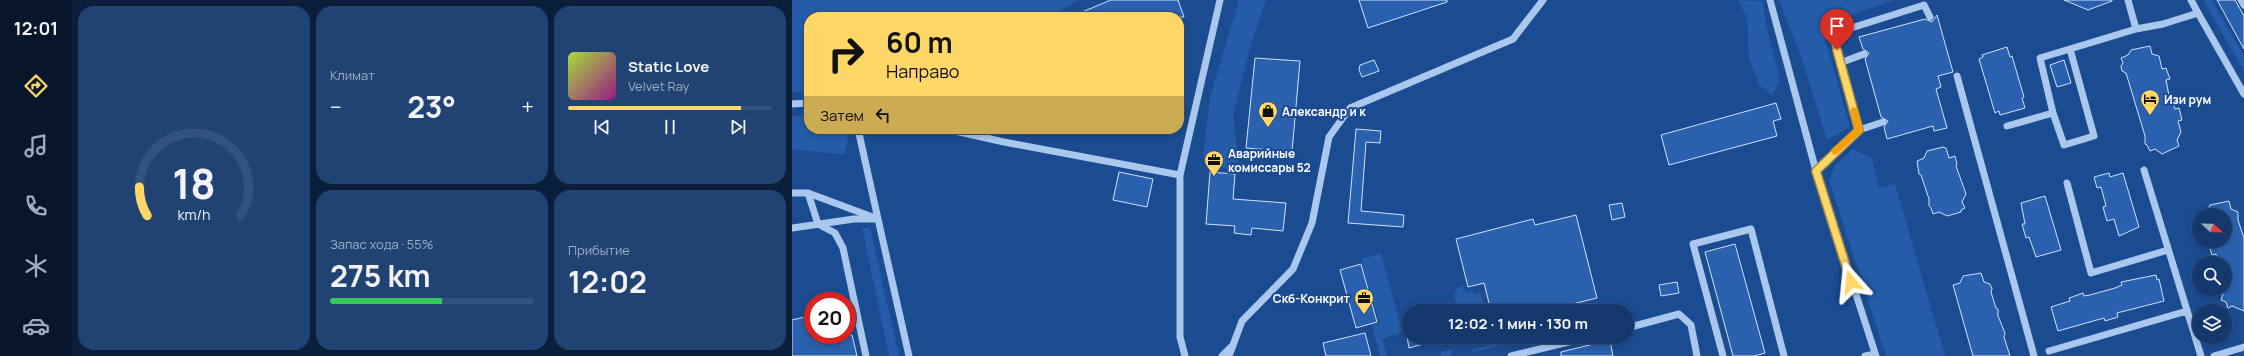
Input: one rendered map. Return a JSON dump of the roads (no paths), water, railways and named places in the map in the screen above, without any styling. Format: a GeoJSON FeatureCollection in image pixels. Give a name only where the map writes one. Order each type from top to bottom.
{"type":"FeatureCollection","features":[{"type":"Feature","properties":{"kind":"street"},"geometry":{"type":"LineString","coordinates":[[1186,356],[1180,337],[1180,175],[1220,0]]}},
{"type":"Feature","properties":{"kind":"street"},"geometry":{"type":"LineString","coordinates":[[1229,356],[1231,347],[1242,321],[1293,269],[1312,223],[1329,137],[1350,108],[1513,39],[1543,0]]}},
{"type":"Feature","properties":{"kind":"street"},"geometry":{"type":"LineString","coordinates":[[1770,0],[1816,171],[1875,355],[1866,356]]}},
{"type":"Feature","properties":{"kind":"street"},"geometry":{"type":"LineString","coordinates":[[2128,0],[2136,28]]}},
{"type":"Feature","properties":{"kind":"street"},"geometry":{"type":"LineString","coordinates":[[2191,0],[2244,94]]}},
{"type":"Feature","properties":{"kind":"street"},"geometry":{"type":"LineString","coordinates":[[2241,0],[2244,5]]}},
{"type":"Feature","properties":{"kind":"street"},"geometry":{"type":"LineString","coordinates":[[1859,130],[1834,41],[1836,35],[1845,30],[1924,5],[1930,17]]}},
{"type":"Feature","properties":{"kind":"street"},"geometry":{"type":"LineString","coordinates":[[2070,49],[2094,136],[2064,145],[2040,58],[2136,28],[2163,24],[2198,13]]}},
{"type":"Feature","properties":{"kind":"street"},"geometry":{"type":"LineString","coordinates":[[1840,63],[1864,54]]}},
{"type":"Feature","properties":{"kind":"street"},"geometry":{"type":"LineString","coordinates":[[1957,76],[2034,356]]}},
{"type":"Feature","properties":{"kind":"street"},"geometry":{"type":"LineString","coordinates":[[792,104],[804,103]]}},
{"type":"Feature","properties":{"kind":"street"},"geometry":{"type":"LineString","coordinates":[[2007,126],[2054,113]]}},
{"type":"Feature","properties":{"kind":"street"},"geometry":{"type":"LineString","coordinates":[[1816,171],[1859,130],[1883,122]]}},
{"type":"Feature","properties":{"kind":"street"},"geometry":{"type":"LineString","coordinates":[[859,134],[909,356]]}},
{"type":"Feature","properties":{"kind":"street"},"geometry":{"type":"LineString","coordinates":[[968,134],[1180,175]]}},
{"type":"Feature","properties":{"kind":"street"},"geometry":{"type":"LineString","coordinates":[[2144,170],[2201,356]]}},
{"type":"Feature","properties":{"kind":"street"},"geometry":{"type":"LineString","coordinates":[[2067,183],[2091,273],[2168,250]]}},
{"type":"Feature","properties":{"kind":"street"},"geometry":{"type":"LineString","coordinates":[[792,193],[808,193],[878,219]]}},
{"type":"Feature","properties":{"kind":"street"},"geometry":{"type":"LineString","coordinates":[[808,193],[818,224],[835,233],[843,248],[866,356]]}},
{"type":"Feature","properties":{"kind":"street"},"geometry":{"type":"LineString","coordinates":[[792,228],[854,219],[878,219]]}},
{"type":"Feature","properties":{"kind":"street"},"geometry":{"type":"LineString","coordinates":[[1723,356],[1694,244],[1751,229],[1784,356]]}},
{"type":"Feature","properties":{"kind":"street"},"geometry":{"type":"LineString","coordinates":[[2049,351],[2187,311]]}},
{"type":"Feature","properties":{"kind":"street"},"geometry":{"type":"LineString","coordinates":[[1634,326],[1680,314],[1691,325],[1697,356]]}},
{"type":"Feature","properties":{"kind":"street"},"geometry":{"type":"LineString","coordinates":[[1511,356],[1560,344]]}},
{"type":"Feature","properties":{"kind":"street"},"geometry":{"type":"LineString","coordinates":[[1222,356],[1231,347]]}},
{"type":"Feature","properties":{"kind":"street"},"geometry":{"type":"LineString","coordinates":[[2214,356],[2244,347]]}},
{"type":"Feature","properties":{"kind":"place","name":"Изи рум"},"geometry":{"type":"Point","coordinates":[2150,116]}},
{"type":"Feature","properties":{"kind":"place","name":"Александр и к"},"geometry":{"type":"Point","coordinates":[1268,128]}},
{"type":"Feature","properties":{"kind":"place","name":"Аварийные комиссары 52"},"geometry":{"type":"Point","coordinates":[1214,177]}},
{"type":"Feature","properties":{"kind":"place","name":"Скб-Конкрит"},"geometry":{"type":"Point","coordinates":[1364,315]}}]}
